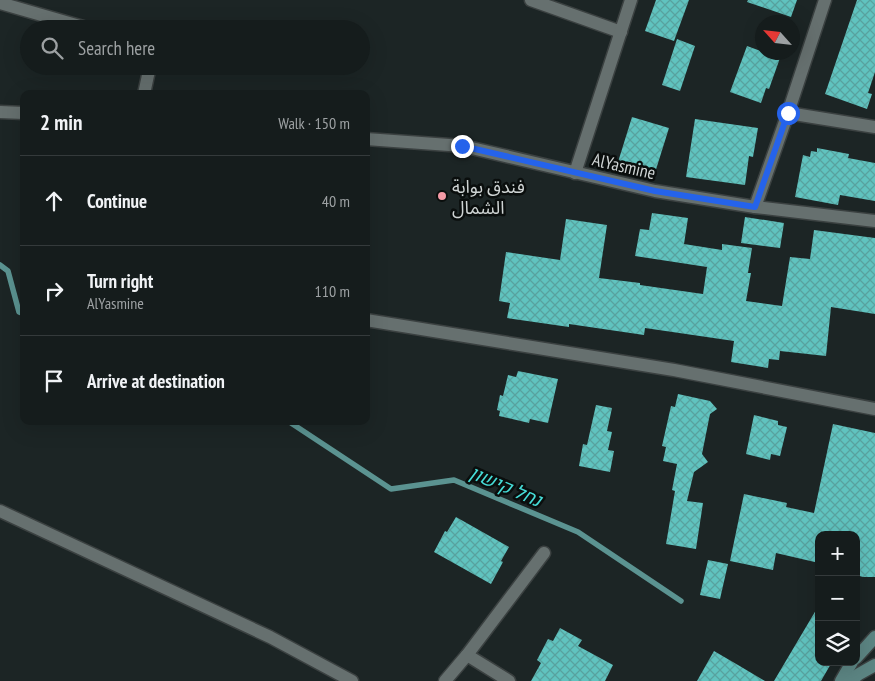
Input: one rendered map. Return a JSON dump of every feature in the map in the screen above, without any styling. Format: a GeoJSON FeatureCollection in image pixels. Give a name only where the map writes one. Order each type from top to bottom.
{"type":"FeatureCollection","features":[{"type":"Feature","properties":{"kind":"street"},"geometry":{"type":"LineString","coordinates":[[531,0],[621,32]]}},
{"type":"Feature","properties":{"kind":"street"},"geometry":{"type":"LineString","coordinates":[[575,173],[631,0]]}},
{"type":"Feature","properties":{"kind":"street"},"geometry":{"type":"LineString","coordinates":[[755,207],[825,0]]}},
{"type":"Feature","properties":{"kind":"street"},"geometry":{"type":"LineString","coordinates":[[0,3],[59,20]]}},
{"type":"Feature","properties":{"kind":"street"},"geometry":{"type":"LineString","coordinates":[[145,90],[148,75]]}},
{"type":"Feature","properties":{"kind":"street"},"geometry":{"type":"LineString","coordinates":[[0,112],[20,113]]}},
{"type":"Feature","properties":{"kind":"street"},"geometry":{"type":"LineString","coordinates":[[788,113],[875,127]]}},
{"type":"Feature","properties":{"kind":"street","name":"AlYasmine"},"geometry":{"type":"LineString","coordinates":[[370,139],[462,146],[655,191],[755,207],[875,221]]}},
{"type":"Feature","properties":{"kind":"street"},"geometry":{"type":"LineString","coordinates":[[370,321],[674,370],[875,409]]}},
{"type":"Feature","properties":{"kind":"street"},"geometry":{"type":"LineString","coordinates":[[0,510],[270,637],[352,681]]}},
{"type":"Feature","properties":{"kind":"street"},"geometry":{"type":"LineString","coordinates":[[445,681],[544,553]]}},
{"type":"Feature","properties":{"kind":"street"},"geometry":{"type":"LineString","coordinates":[[860,654],[875,637]]}},
{"type":"Feature","properties":{"kind":"street"},"geometry":{"type":"LineString","coordinates":[[467,655],[509,681]]}},
{"type":"Feature","properties":{"kind":"street"},"geometry":{"type":"LineString","coordinates":[[850,681],[875,665]]}},
{"type":"Feature","properties":{"kind":"street"},"geometry":{"type":"LineString","coordinates":[[841,681],[850,666]]}},
{"type":"Feature","properties":{"kind":"building"},"geometry":{"type":"Polygon","coordinates":[[[656,0],[689,0],[674,41],[645,31],[656,0]]]}},
{"type":"Feature","properties":{"kind":"building"},"geometry":{"type":"Polygon","coordinates":[[[748,0],[797,0],[792,15],[785,15],[747,2],[748,0]]]}},
{"type":"Feature","properties":{"kind":"building"},"geometry":{"type":"Polygon","coordinates":[[[857,0],[875,0],[875,72],[868,93],[872,94],[867,109],[825,94],[857,0]]]}},
{"type":"Feature","properties":{"kind":"building"},"geometry":{"type":"Polygon","coordinates":[[[677,39],[695,46],[680,91],[662,85],[677,39]]]}},
{"type":"Feature","properties":{"kind":"building"},"geometry":{"type":"Polygon","coordinates":[[[747,46],[755,49],[755,60],[779,60],[769,89],[766,88],[761,103],[730,92],[747,46]]]}},
{"type":"Feature","properties":{"kind":"building"},"geometry":{"type":"Polygon","coordinates":[[[632,117],[669,128],[653,179],[628,172],[629,166],[618,162],[632,117]]]}},
{"type":"Feature","properties":{"kind":"building"},"geometry":{"type":"Polygon","coordinates":[[[695,119],[758,128],[753,157],[749,156],[745,185],[686,177],[695,119]]]}},
{"type":"Feature","properties":{"kind":"building"},"geometry":{"type":"Polygon","coordinates":[[[817,148],[849,154],[848,158],[875,163],[875,201],[840,195],[838,205],[795,197],[803,155],[810,157],[811,151],[817,152],[817,148]]]}},
{"type":"Feature","properties":{"kind":"building"},"geometry":{"type":"Polygon","coordinates":[[[652,213],[688,218],[684,244],[722,250],[722,244],[752,248],[748,273],[751,273],[746,301],[782,306],[790,257],[810,259],[814,230],[875,238],[875,314],[831,307],[826,356],[780,351],[779,360],[769,359],[768,368],[731,362],[734,341],[645,328],[644,335],[569,324],[569,327],[507,318],[510,303],[499,301],[506,252],[560,260],[566,219],[607,225],[599,278],[703,294],[707,267],[635,256],[640,229],[649,230],[652,213]]]}},
{"type":"Feature","properties":{"kind":"building"},"geometry":{"type":"Polygon","coordinates":[[[745,217],[784,223],[780,248],[741,243],[745,217]]]}},
{"type":"Feature","properties":{"kind":"building"},"geometry":{"type":"Polygon","coordinates":[[[518,371],[558,379],[548,423],[530,419],[529,423],[499,416],[500,411],[497,410],[500,395],[503,396],[508,375],[516,377],[518,371]]]}},
{"type":"Feature","properties":{"kind":"building"},"geometry":{"type":"Polygon","coordinates":[[[678,394],[710,401],[717,409],[710,414],[702,454],[708,462],[694,472],[687,501],[703,503],[696,549],[666,544],[675,491],[672,490],[677,464],[663,461],[666,447],[662,446],[671,406],[675,407],[678,394]]]}},
{"type":"Feature","properties":{"kind":"building"},"geometry":{"type":"Polygon","coordinates":[[[596,405],[612,408],[607,431],[612,432],[608,450],[614,451],[610,472],[579,466],[583,444],[587,445],[596,405]]]}},
{"type":"Feature","properties":{"kind":"building"},"geometry":{"type":"Polygon","coordinates":[[[754,415],[778,421],[778,425],[787,427],[780,456],[771,454],[770,460],[746,454],[754,415]]]}},
{"type":"Feature","properties":{"kind":"building"},"geometry":{"type":"Polygon","coordinates":[[[833,424],[875,433],[875,577],[860,576],[860,531],[815,531],[815,562],[776,553],[773,570],[730,561],[744,494],[787,503],[786,507],[814,513],[833,424]]]}},
{"type":"Feature","properties":{"kind":"building"},"geometry":{"type":"Polygon","coordinates":[[[456,517],[509,547],[491,584],[434,552],[445,531],[447,532],[456,517]]]}},
{"type":"Feature","properties":{"kind":"building"},"geometry":{"type":"Polygon","coordinates":[[[708,560],[728,564],[720,599],[700,595],[708,560]]]}},
{"type":"Feature","properties":{"kind":"building"},"geometry":{"type":"Polygon","coordinates":[[[815,612],[815,666],[830,666],[821,681],[774,681],[815,612]]]}},
{"type":"Feature","properties":{"kind":"building"},"geometry":{"type":"Polygon","coordinates":[[[560,628],[582,640],[578,646],[613,665],[605,681],[531,681],[541,663],[537,660],[548,639],[553,641],[560,628]]]}},
{"type":"Feature","properties":{"kind":"building"},"geometry":{"type":"Polygon","coordinates":[[[714,651],[738,665],[765,681],[697,681],[714,651]]]}},
{"type":"Feature","properties":{"kind":"waterway","name":"נחל קישון"},"geometry":{"type":"LineString","coordinates":[[0,265],[8,271],[20,312]]}},
{"type":"Feature","properties":{"kind":"waterway","name":"נחל קישון"},"geometry":{"type":"LineString","coordinates":[[294,425],[391,489],[454,480],[578,532],[681,601]]}},
{"type":"Feature","properties":{"kind":"place","name":"فندق بوابة الشمال"},"geometry":{"type":"Point","coordinates":[442,196]}},
{"type":"Feature","properties":{"kind":"route"},"geometry":{"type":"LineString","coordinates":[[462,146],[655,191],[755,207],[788,113]]}}]}
